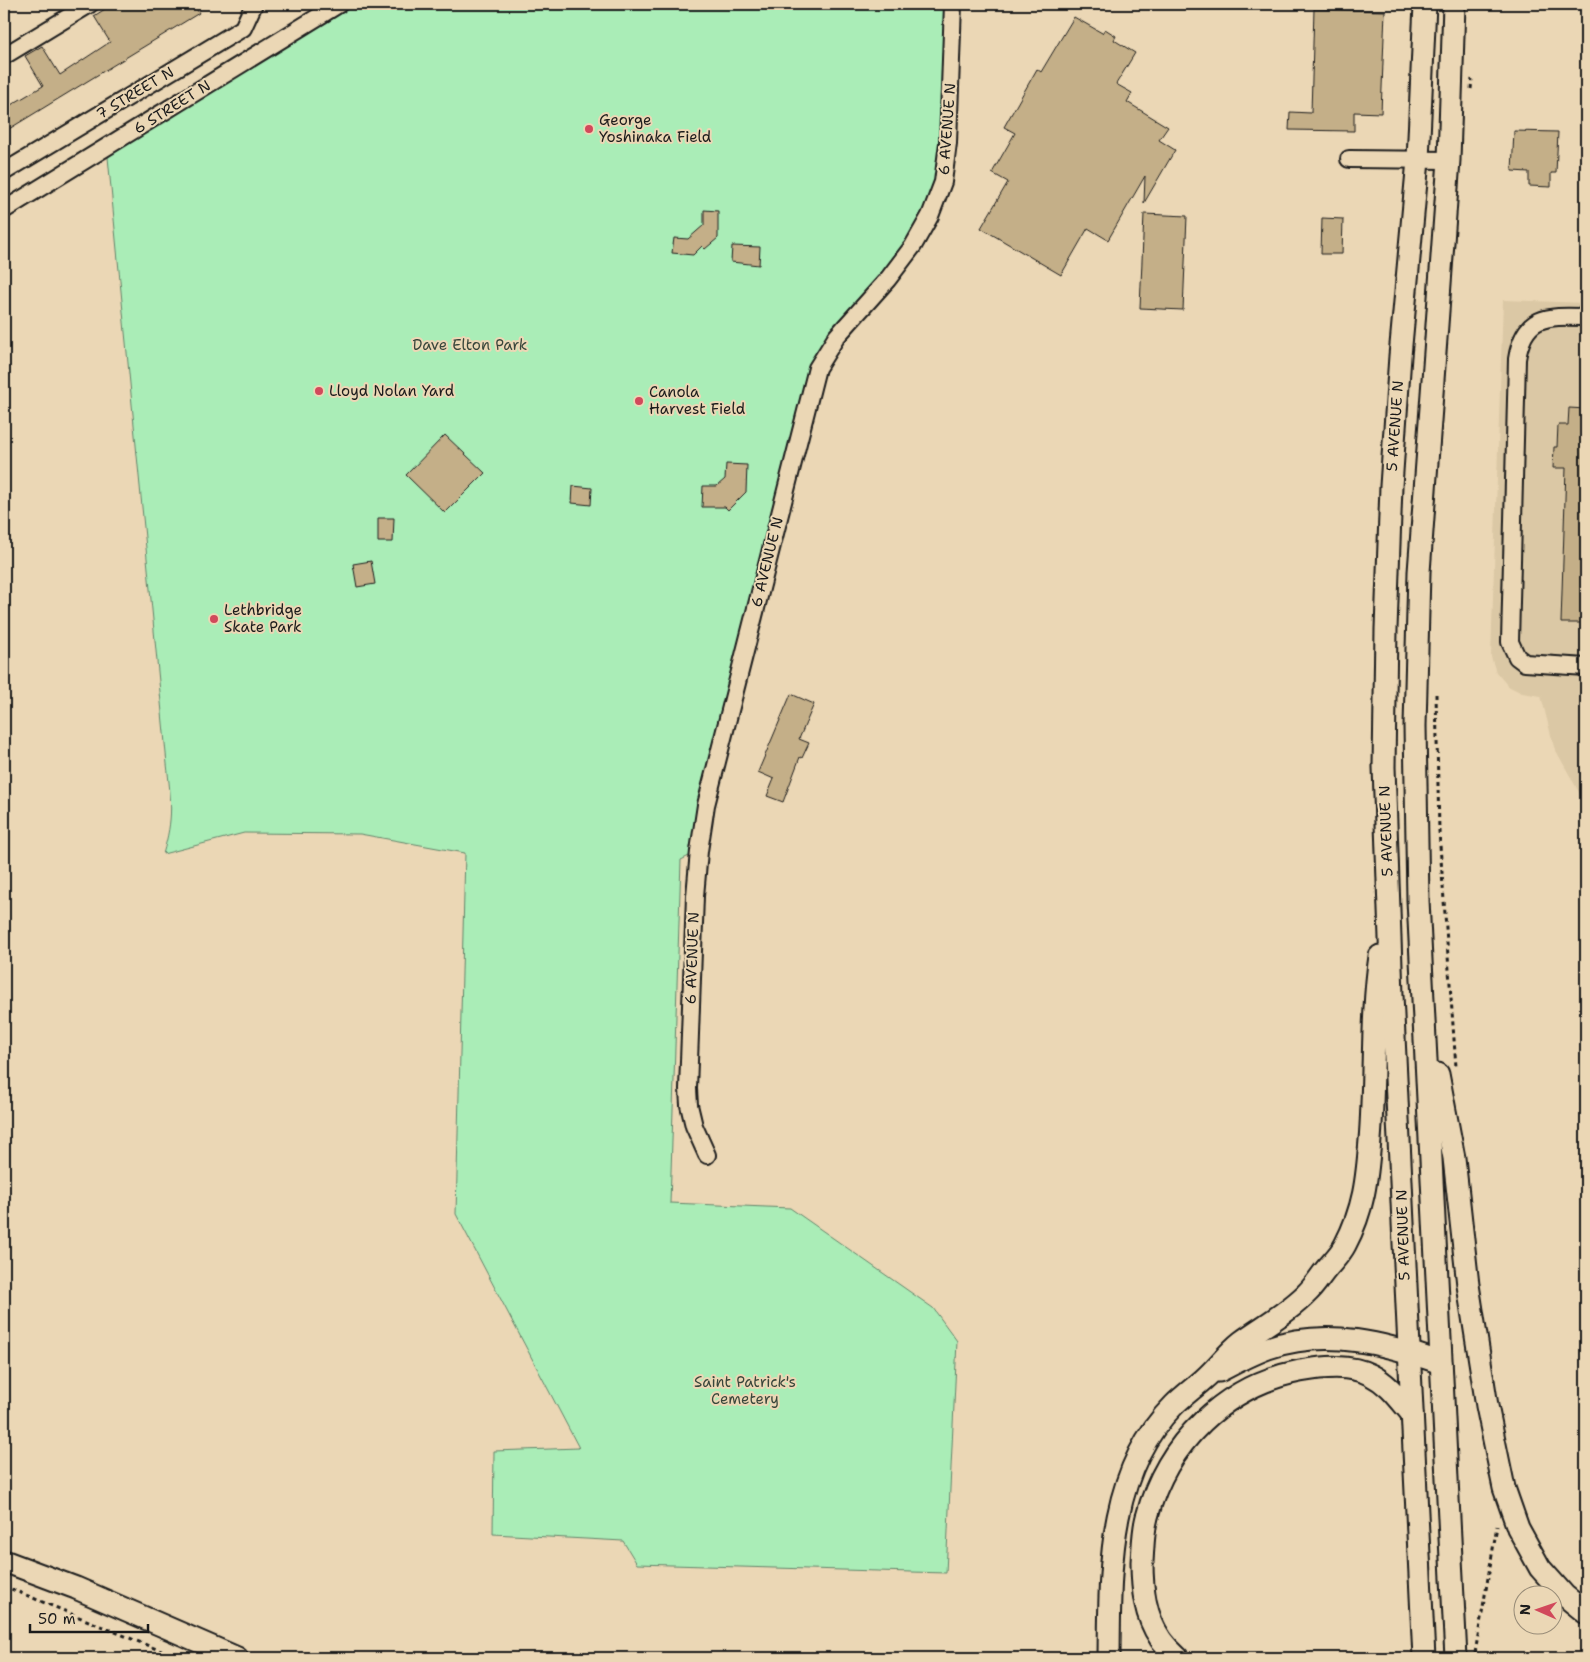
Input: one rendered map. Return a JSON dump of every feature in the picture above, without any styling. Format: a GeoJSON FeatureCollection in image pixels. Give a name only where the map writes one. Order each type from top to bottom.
{"type":"FeatureCollection","features":[{"type":"Feature","properties":{"kind":"main road","name":"5 AVENUE N"},"geometry":{"type":"LineString","coordinates":[[1424,1658],[1388,909],[1384,767],[1391,486],[1400,356],[1418,160],[1425,4]]}},
{"type":"Feature","properties":{"kind":"main road","name":"5 AVENUE N"},"geometry":{"type":"LineString","coordinates":[[1454,4],[1449,160],[1419,572],[1415,734],[1418,900],[1456,1658]]}},
{"type":"Feature","properties":{"kind":"main road"},"geometry":{"type":"LineString","coordinates":[[1109,1658],[1111,1568],[1116,1523],[1124,1488],[1140,1452],[1174,1405],[1206,1378],[1238,1344],[1281,1314],[1308,1292],[1345,1246],[1357,1218],[1364,1197],[1367,1176],[1373,1112],[1376,982],[1388,909]]}},
{"type":"Feature","properties":{"kind":"main road"},"geometry":{"type":"LineString","coordinates":[[1423,1000],[1454,1158],[1468,1285],[1498,1464],[1511,1511],[1525,1542],[1540,1568],[1565,1596],[1586,1613]]}},
{"type":"Feature","properties":{"kind":"main road"},"geometry":{"type":"LineString","coordinates":[[1206,1378],[1268,1348],[1299,1340],[1321,1338],[1343,1338],[1376,1343],[1408,1351],[1441,1363]]}},
{"type":"Feature","properties":{"kind":"main road"},"geometry":{"type":"LineString","coordinates":[[1178,1658],[1160,1638],[1146,1610],[1142,1585],[1142,1554],[1147,1518],[1159,1484],[1175,1453],[1201,1422],[1227,1401],[1252,1386],[1282,1375],[1316,1368],[1347,1368],[1370,1374],[1391,1388],[1412,1414]]}},
{"type":"Feature","properties":{"kind":"main road"},"geometry":{"type":"LineString","coordinates":[[4,1561],[76,1588],[237,1658]]}},
{"type":"Feature","properties":{"kind":"main road"},"geometry":{"type":"LineString","coordinates":[[1110,1608],[1121,1658]]}},
{"type":"Feature","properties":{"kind":"street"},"geometry":{"type":"LineString","coordinates":[[4,56],[90,4]]}},
{"type":"Feature","properties":{"kind":"street","name":"7 STREET N"},"geometry":{"type":"LineString","coordinates":[[4,172],[243,28],[254,4]]}},
{"type":"Feature","properties":{"kind":"street","name":"6 STREET N"},"geometry":{"type":"LineString","coordinates":[[4,210],[339,4]]}},
{"type":"Feature","properties":{"kind":"street","name":"6 AVENUE N"},"geometry":{"type":"LineString","coordinates":[[707,1155],[694,1126],[689,1105],[688,1066],[695,896],[706,805],[817,368],[836,336],[888,279],[913,246],[930,216],[943,182],[948,143],[953,4]]}},
{"type":"Feature","properties":{"kind":"street"},"geometry":{"type":"LineString","coordinates":[[1350,160],[1449,160]]}},
{"type":"Feature","properties":{"kind":"street"},"geometry":{"type":"LineString","coordinates":[[1586,318],[1561,316],[1536,321],[1525,333],[1519,345],[1517,359],[1510,642],[1517,657],[1525,663],[1586,667]]}},
{"type":"Feature","properties":{"kind":"path"},"geometry":{"type":"LineString","coordinates":[[1471,89],[1472,79]]}},
{"type":"Feature","properties":{"kind":"path"},"geometry":{"type":"LineString","coordinates":[[1436,693],[1439,831],[1456,1069]]}},
{"type":"Feature","properties":{"kind":"path"},"geometry":{"type":"LineString","coordinates":[[1475,1658],[1486,1583],[1498,1523],[1502,1515],[1511,1511]]}},
{"type":"Feature","properties":{"kind":"path"},"geometry":{"type":"LineString","coordinates":[[4,1586],[178,1658]]}},
{"type":"Feature","properties":{"kind":"shaded area"},"geometry":{"type":"Polygon","coordinates":[[[1503,300],[1586,303],[1586,803],[1554,747],[1541,696],[1522,693],[1508,686],[1496,672],[1491,657],[1503,300]]]}},
{"type":"Feature","properties":{"kind":"green space","name":"Dave Elton Park"},"geometry":{"type":"Polygon","coordinates":[[[339,4],[953,4],[948,143],[930,216],[817,368],[699,851],[681,860],[670,1203],[790,1208],[933,1308],[957,1341],[946,1573],[637,1564],[623,1541],[493,1534],[494,1451],[579,1448],[456,1214],[465,853],[360,834],[244,833],[163,854],[169,830],[170,788],[107,147],[339,4]]]}},
{"type":"Feature","properties":{"kind":"building"},"geometry":{"type":"Polygon","coordinates":[[[113,4],[193,4],[199,13],[4,132],[4,109],[43,86],[25,56],[42,46],[60,75],[110,42],[94,16],[113,4]]]}},
{"type":"Feature","properties":{"kind":"building"},"geometry":{"type":"Polygon","coordinates":[[[1314,9],[1385,11],[1381,113],[1354,112],[1354,131],[1289,130],[1290,112],[1311,113],[1314,9]]]}},
{"type":"Feature","properties":{"kind":"building"},"geometry":{"type":"Polygon","coordinates":[[[1074,17],[1102,33],[1105,29],[1116,36],[1114,40],[1135,53],[1116,84],[1132,93],[1127,102],[1168,127],[1159,140],[1175,150],[1144,203],[1145,176],[1108,240],[1088,228],[1061,275],[981,228],[1008,182],[992,173],[1015,133],[1004,127],[1037,69],[1041,72],[1074,17]]]}},
{"type":"Feature","properties":{"kind":"building"},"geometry":{"type":"Polygon","coordinates":[[[1514,131],[1558,132],[1556,173],[1551,173],[1551,187],[1529,186],[1529,172],[1512,171],[1514,131]]]}},
{"type":"Feature","properties":{"kind":"building"},"geometry":{"type":"Polygon","coordinates":[[[704,210],[718,211],[718,238],[705,249],[702,246],[693,255],[672,253],[674,238],[688,239],[704,225],[704,210]]]}},
{"type":"Feature","properties":{"kind":"building"},"geometry":{"type":"Polygon","coordinates":[[[1144,214],[1187,216],[1183,310],[1140,308],[1144,214]]]}},
{"type":"Feature","properties":{"kind":"building"},"geometry":{"type":"Polygon","coordinates":[[[1322,218],[1343,219],[1342,254],[1321,254],[1322,218]]]}},
{"type":"Feature","properties":{"kind":"building"},"geometry":{"type":"Polygon","coordinates":[[[732,246],[760,247],[759,265],[731,262],[732,246]]]}},
{"type":"Feature","properties":{"kind":"building"},"geometry":{"type":"Polygon","coordinates":[[[1569,408],[1586,409],[1586,623],[1561,623],[1566,468],[1553,468],[1554,447],[1557,447],[1558,425],[1568,425],[1569,408]]]}},
{"type":"Feature","properties":{"kind":"building"},"geometry":{"type":"Polygon","coordinates":[[[445,435],[485,473],[445,513],[406,475],[445,435]]]}},
{"type":"Feature","properties":{"kind":"building"},"geometry":{"type":"Polygon","coordinates":[[[726,464],[747,465],[746,492],[728,510],[725,507],[702,507],[703,486],[717,486],[725,479],[726,464]]]}},
{"type":"Feature","properties":{"kind":"building"},"geometry":{"type":"Polygon","coordinates":[[[573,486],[592,488],[591,505],[572,503],[573,486]]]}},
{"type":"Feature","properties":{"kind":"building"},"geometry":{"type":"Polygon","coordinates":[[[378,518],[394,518],[393,542],[378,542],[378,518]]]}},
{"type":"Feature","properties":{"kind":"building"},"geometry":{"type":"Polygon","coordinates":[[[371,561],[375,584],[357,587],[353,564],[371,561]]]}},
{"type":"Feature","properties":{"kind":"building"},"geometry":{"type":"Polygon","coordinates":[[[791,694],[814,704],[799,739],[809,743],[802,758],[800,757],[783,802],[767,796],[774,779],[758,772],[791,694]]]}},
{"type":"Feature","properties":{"kind":"place","name":"George Yoshinaka Field"},"geometry":{"type":"Point","coordinates":[589,129]}},
{"type":"Feature","properties":{"kind":"place","name":"Lloyd Nolan Yard"},"geometry":{"type":"Point","coordinates":[319,391]}},
{"type":"Feature","properties":{"kind":"place","name":"Canola Harvest Field"},"geometry":{"type":"Point","coordinates":[639,401]}},
{"type":"Feature","properties":{"kind":"place","name":"Lethbridge Skate Park"},"geometry":{"type":"Point","coordinates":[214,619]}},
{"type":"Feature","properties":{"kind":"park label","name":"Saint Patrick's Cemetery"},"geometry":{"type":"Point","coordinates":[745,1390]}}]}
